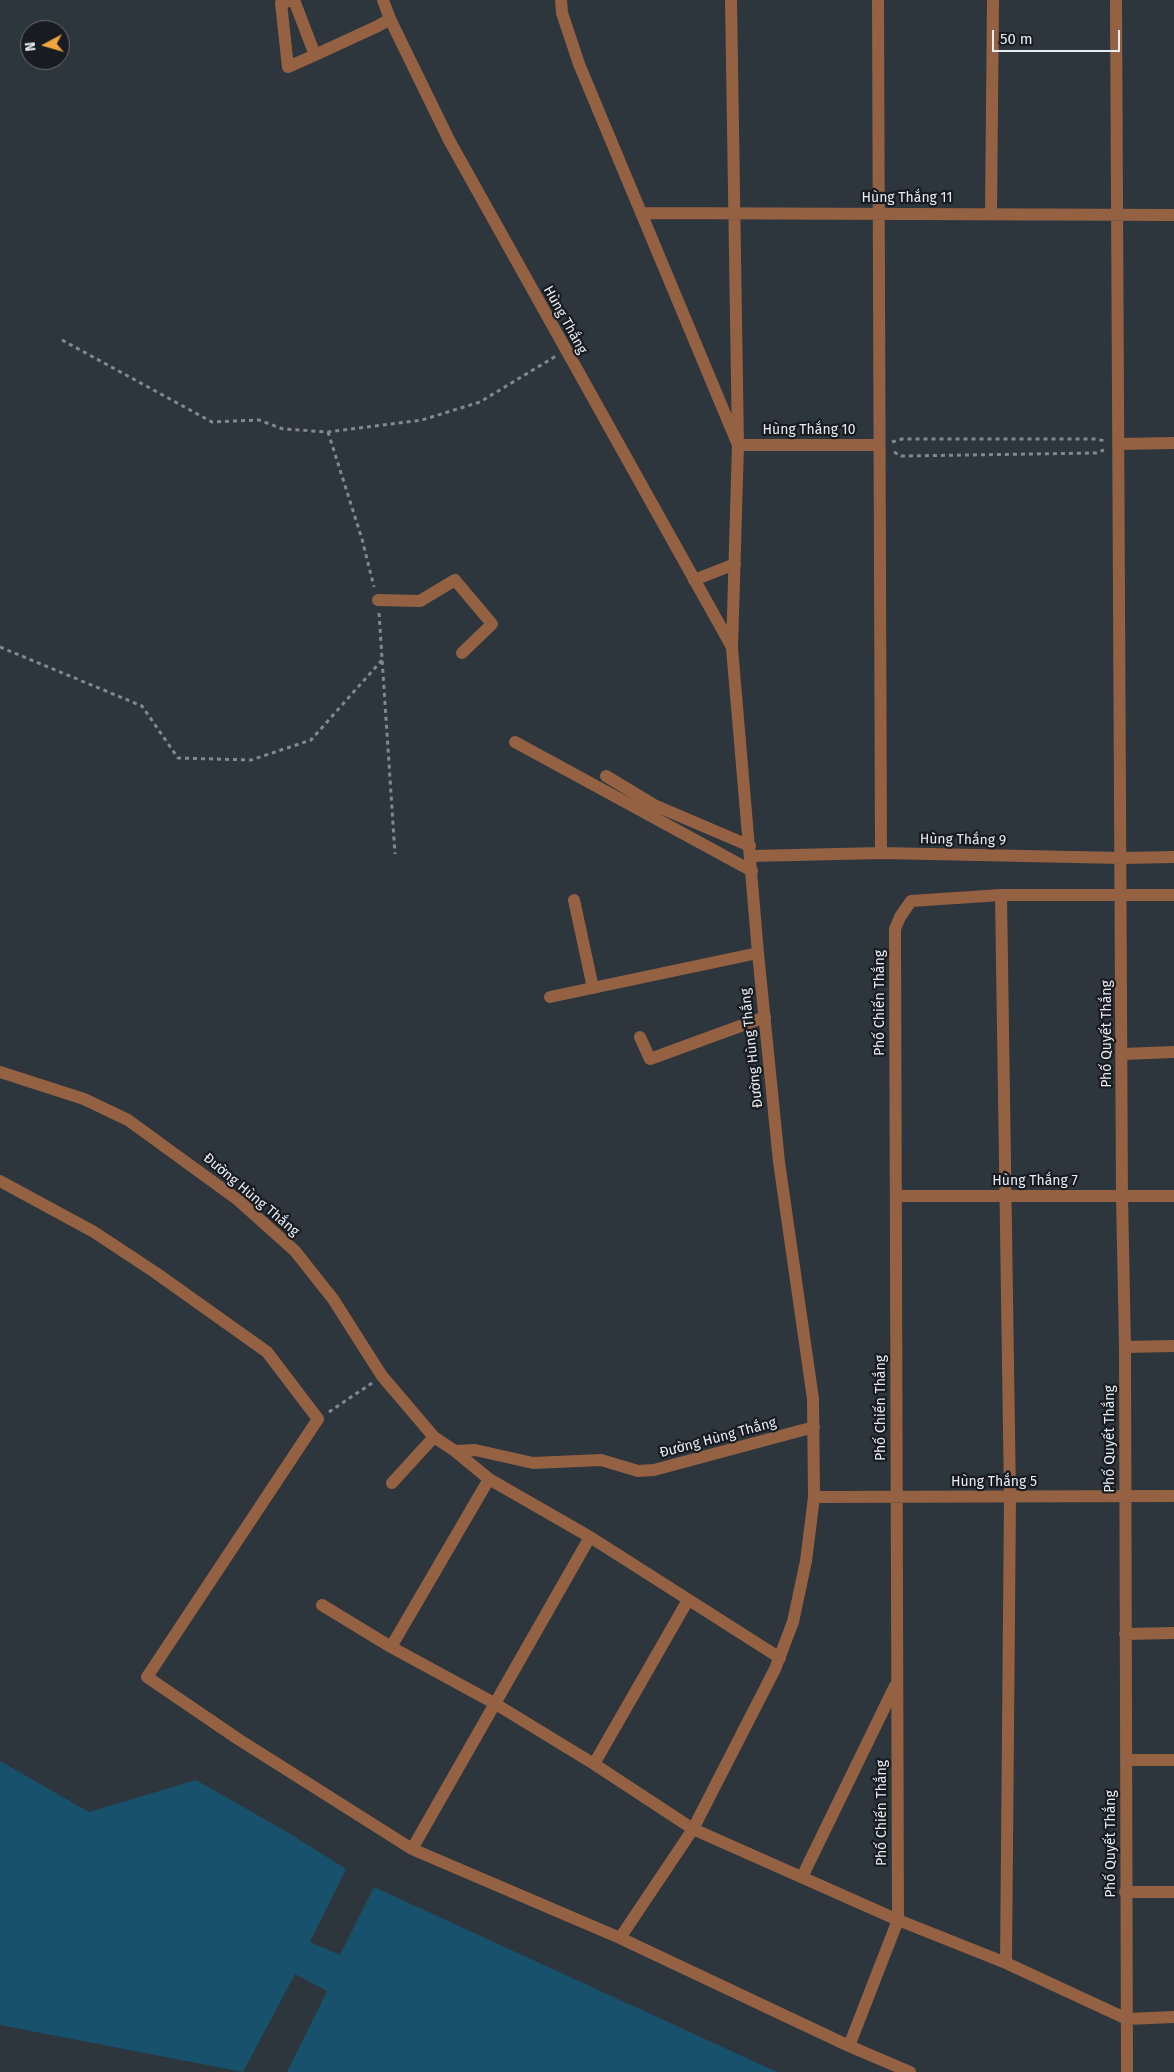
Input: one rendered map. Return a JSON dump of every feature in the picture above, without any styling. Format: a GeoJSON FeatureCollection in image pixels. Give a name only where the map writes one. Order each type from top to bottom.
{"type":"FeatureCollection","features":[{"type":"Feature","properties":{"kind":"street"},"geometry":{"type":"LineString","coordinates":[[315,55],[294,0],[281,3],[288,67],[315,55],[390,19]]}},
{"type":"Feature","properties":{"kind":"street","name":"Hùng Thắng"},"geometry":{"type":"LineString","coordinates":[[383,0],[390,19],[449,140],[732,648]]}},
{"type":"Feature","properties":{"kind":"street"},"geometry":{"type":"LineString","coordinates":[[562,0],[562,13],[579,64],[738,445]]}},
{"type":"Feature","properties":{"kind":"street","name":"Đường Hùng Thắng"},"geometry":{"type":"LineString","coordinates":[[0,1072],[84,1099],[128,1120],[238,1200],[295,1251],[333,1299],[382,1376],[434,1438],[455,1451],[475,1450],[533,1463],[602,1460],[638,1471],[654,1470],[814,1427],[813,1399],[779,1162],[758,953],[732,648],[738,445],[731,0]]}},
{"type":"Feature","properties":{"kind":"street"},"geometry":{"type":"LineString","coordinates":[[878,0],[881,853]]}},
{"type":"Feature","properties":{"kind":"street"},"geometry":{"type":"LineString","coordinates":[[991,214],[993,0]]}},
{"type":"Feature","properties":{"kind":"street","name":"Phố Quyết Thắng"},"geometry":{"type":"LineString","coordinates":[[1116,0],[1123,1054],[1122,1196],[1125,1347],[1125,1892],[1127,2072]]}},
{"type":"Feature","properties":{"kind":"street","name":"Hùng Thắng 11"},"geometry":{"type":"LineString","coordinates":[[641,213],[879,212],[1174,215]]}},
{"type":"Feature","properties":{"kind":"street"},"geometry":{"type":"LineString","coordinates":[[1118,444],[1174,443]]}},
{"type":"Feature","properties":{"kind":"street","name":"Hùng Thắng 10"},"geometry":{"type":"LineString","coordinates":[[738,445],[879,445]]}},
{"type":"Feature","properties":{"kind":"street"},"geometry":{"type":"LineString","coordinates":[[694,580],[735,564]]}},
{"type":"Feature","properties":{"kind":"street"},"geometry":{"type":"LineString","coordinates":[[378,600],[420,601],[455,580],[492,624],[462,653]]}},
{"type":"Feature","properties":{"kind":"street"},"geometry":{"type":"LineString","coordinates":[[515,742],[752,871]]}},
{"type":"Feature","properties":{"kind":"street"},"geometry":{"type":"LineString","coordinates":[[606,776],[654,805],[750,851]]}},
{"type":"Feature","properties":{"kind":"street","name":"Hùng Thắng 9"},"geometry":{"type":"LineString","coordinates":[[750,851],[1121,858],[1174,857]]}},
{"type":"Feature","properties":{"kind":"street"},"geometry":{"type":"LineString","coordinates":[[1006,1963],[1010,1497],[1001,895],[1174,895]]}},
{"type":"Feature","properties":{"kind":"street","name":"Phố Chiến Thắng"},"geometry":{"type":"LineString","coordinates":[[898,1920],[895,929],[900,917],[911,901],[1001,895]]}},
{"type":"Feature","properties":{"kind":"street"},"geometry":{"type":"LineString","coordinates":[[574,900],[593,988]]}},
{"type":"Feature","properties":{"kind":"street"},"geometry":{"type":"LineString","coordinates":[[550,998],[758,953]]}},
{"type":"Feature","properties":{"kind":"street"},"geometry":{"type":"LineString","coordinates":[[640,1037],[650,1059],[765,1017]]}},
{"type":"Feature","properties":{"kind":"street"},"geometry":{"type":"LineString","coordinates":[[1123,1054],[1174,1052]]}},
{"type":"Feature","properties":{"kind":"street"},"geometry":{"type":"LineString","coordinates":[[0,1182],[102,1238],[156,1273],[267,1352],[318,1419],[147,1677],[238,1740],[412,1850],[620,1938],[848,2046],[910,2072]]}},
{"type":"Feature","properties":{"kind":"street","name":"Hùng Thắng 7"},"geometry":{"type":"LineString","coordinates":[[896,1196],[1174,1196]]}},
{"type":"Feature","properties":{"kind":"street"},"geometry":{"type":"LineString","coordinates":[[1125,1347],[1174,1346]]}},
{"type":"Feature","properties":{"kind":"street"},"geometry":{"type":"LineString","coordinates":[[620,1938],[694,1829],[745,1731],[780,1658],[793,1622],[803,1579],[814,1498],[814,1427]]}},
{"type":"Feature","properties":{"kind":"street"},"geometry":{"type":"LineString","coordinates":[[392,1483],[434,1438]]}},
{"type":"Feature","properties":{"kind":"street"},"geometry":{"type":"LineString","coordinates":[[455,1451],[489,1479],[590,1537],[780,1658]]}},
{"type":"Feature","properties":{"kind":"street"},"geometry":{"type":"LineString","coordinates":[[391,1647],[489,1479]]}},
{"type":"Feature","properties":{"kind":"street","name":"Hùng Thắng 5"},"geometry":{"type":"LineString","coordinates":[[814,1498],[1174,1496]]}},
{"type":"Feature","properties":{"kind":"street"},"geometry":{"type":"LineString","coordinates":[[412,1850],[590,1537]]}},
{"type":"Feature","properties":{"kind":"street"},"geometry":{"type":"LineString","coordinates":[[594,1764],[688,1600]]}},
{"type":"Feature","properties":{"kind":"street"},"geometry":{"type":"LineString","coordinates":[[322,1605],[391,1647],[494,1703],[594,1764],[694,1829],[898,1920],[1006,1963],[1127,2019],[1174,2017]]}},
{"type":"Feature","properties":{"kind":"street"},"geometry":{"type":"LineString","coordinates":[[1125,1634],[1174,1633]]}},
{"type":"Feature","properties":{"kind":"street"},"geometry":{"type":"LineString","coordinates":[[802,1877],[897,1683]]}},
{"type":"Feature","properties":{"kind":"street"},"geometry":{"type":"LineString","coordinates":[[1126,1760],[1174,1760]]}},
{"type":"Feature","properties":{"kind":"street"},"geometry":{"type":"LineString","coordinates":[[1125,1892],[1174,1892]]}},
{"type":"Feature","properties":{"kind":"street"},"geometry":{"type":"LineString","coordinates":[[848,2046],[898,1920]]}},
{"type":"Feature","properties":{"kind":"path"},"geometry":{"type":"LineString","coordinates":[[62,340],[212,422],[258,420],[283,429],[328,432],[422,420],[480,402],[565,350]]}},
{"type":"Feature","properties":{"kind":"path"},"geometry":{"type":"LineString","coordinates":[[328,432],[362,539],[378,600],[395,854]]}},
{"type":"Feature","properties":{"kind":"path"},"geometry":{"type":"LineString","coordinates":[[879,445],[902,439],[1096,439],[1118,444]]}},
{"type":"Feature","properties":{"kind":"path"},"geometry":{"type":"LineString","coordinates":[[879,445],[901,456],[1096,454],[1118,444]]}},
{"type":"Feature","properties":{"kind":"path"},"geometry":{"type":"LineString","coordinates":[[0,647],[142,706],[178,758],[251,760],[311,740],[382,660]]}},
{"type":"Feature","properties":{"kind":"path"},"geometry":{"type":"LineString","coordinates":[[318,1419],[382,1376]]}},
{"type":"Feature","properties":{"kind":"water"},"geometry":{"type":"Polygon","coordinates":[[[0,1761],[89,1812],[196,1780],[287,1832],[346,1869],[310,1942],[340,1955],[374,1887],[777,2072],[287,2072],[327,1991],[295,1974],[243,2072],[0,2025],[0,1761]]]}}]}
